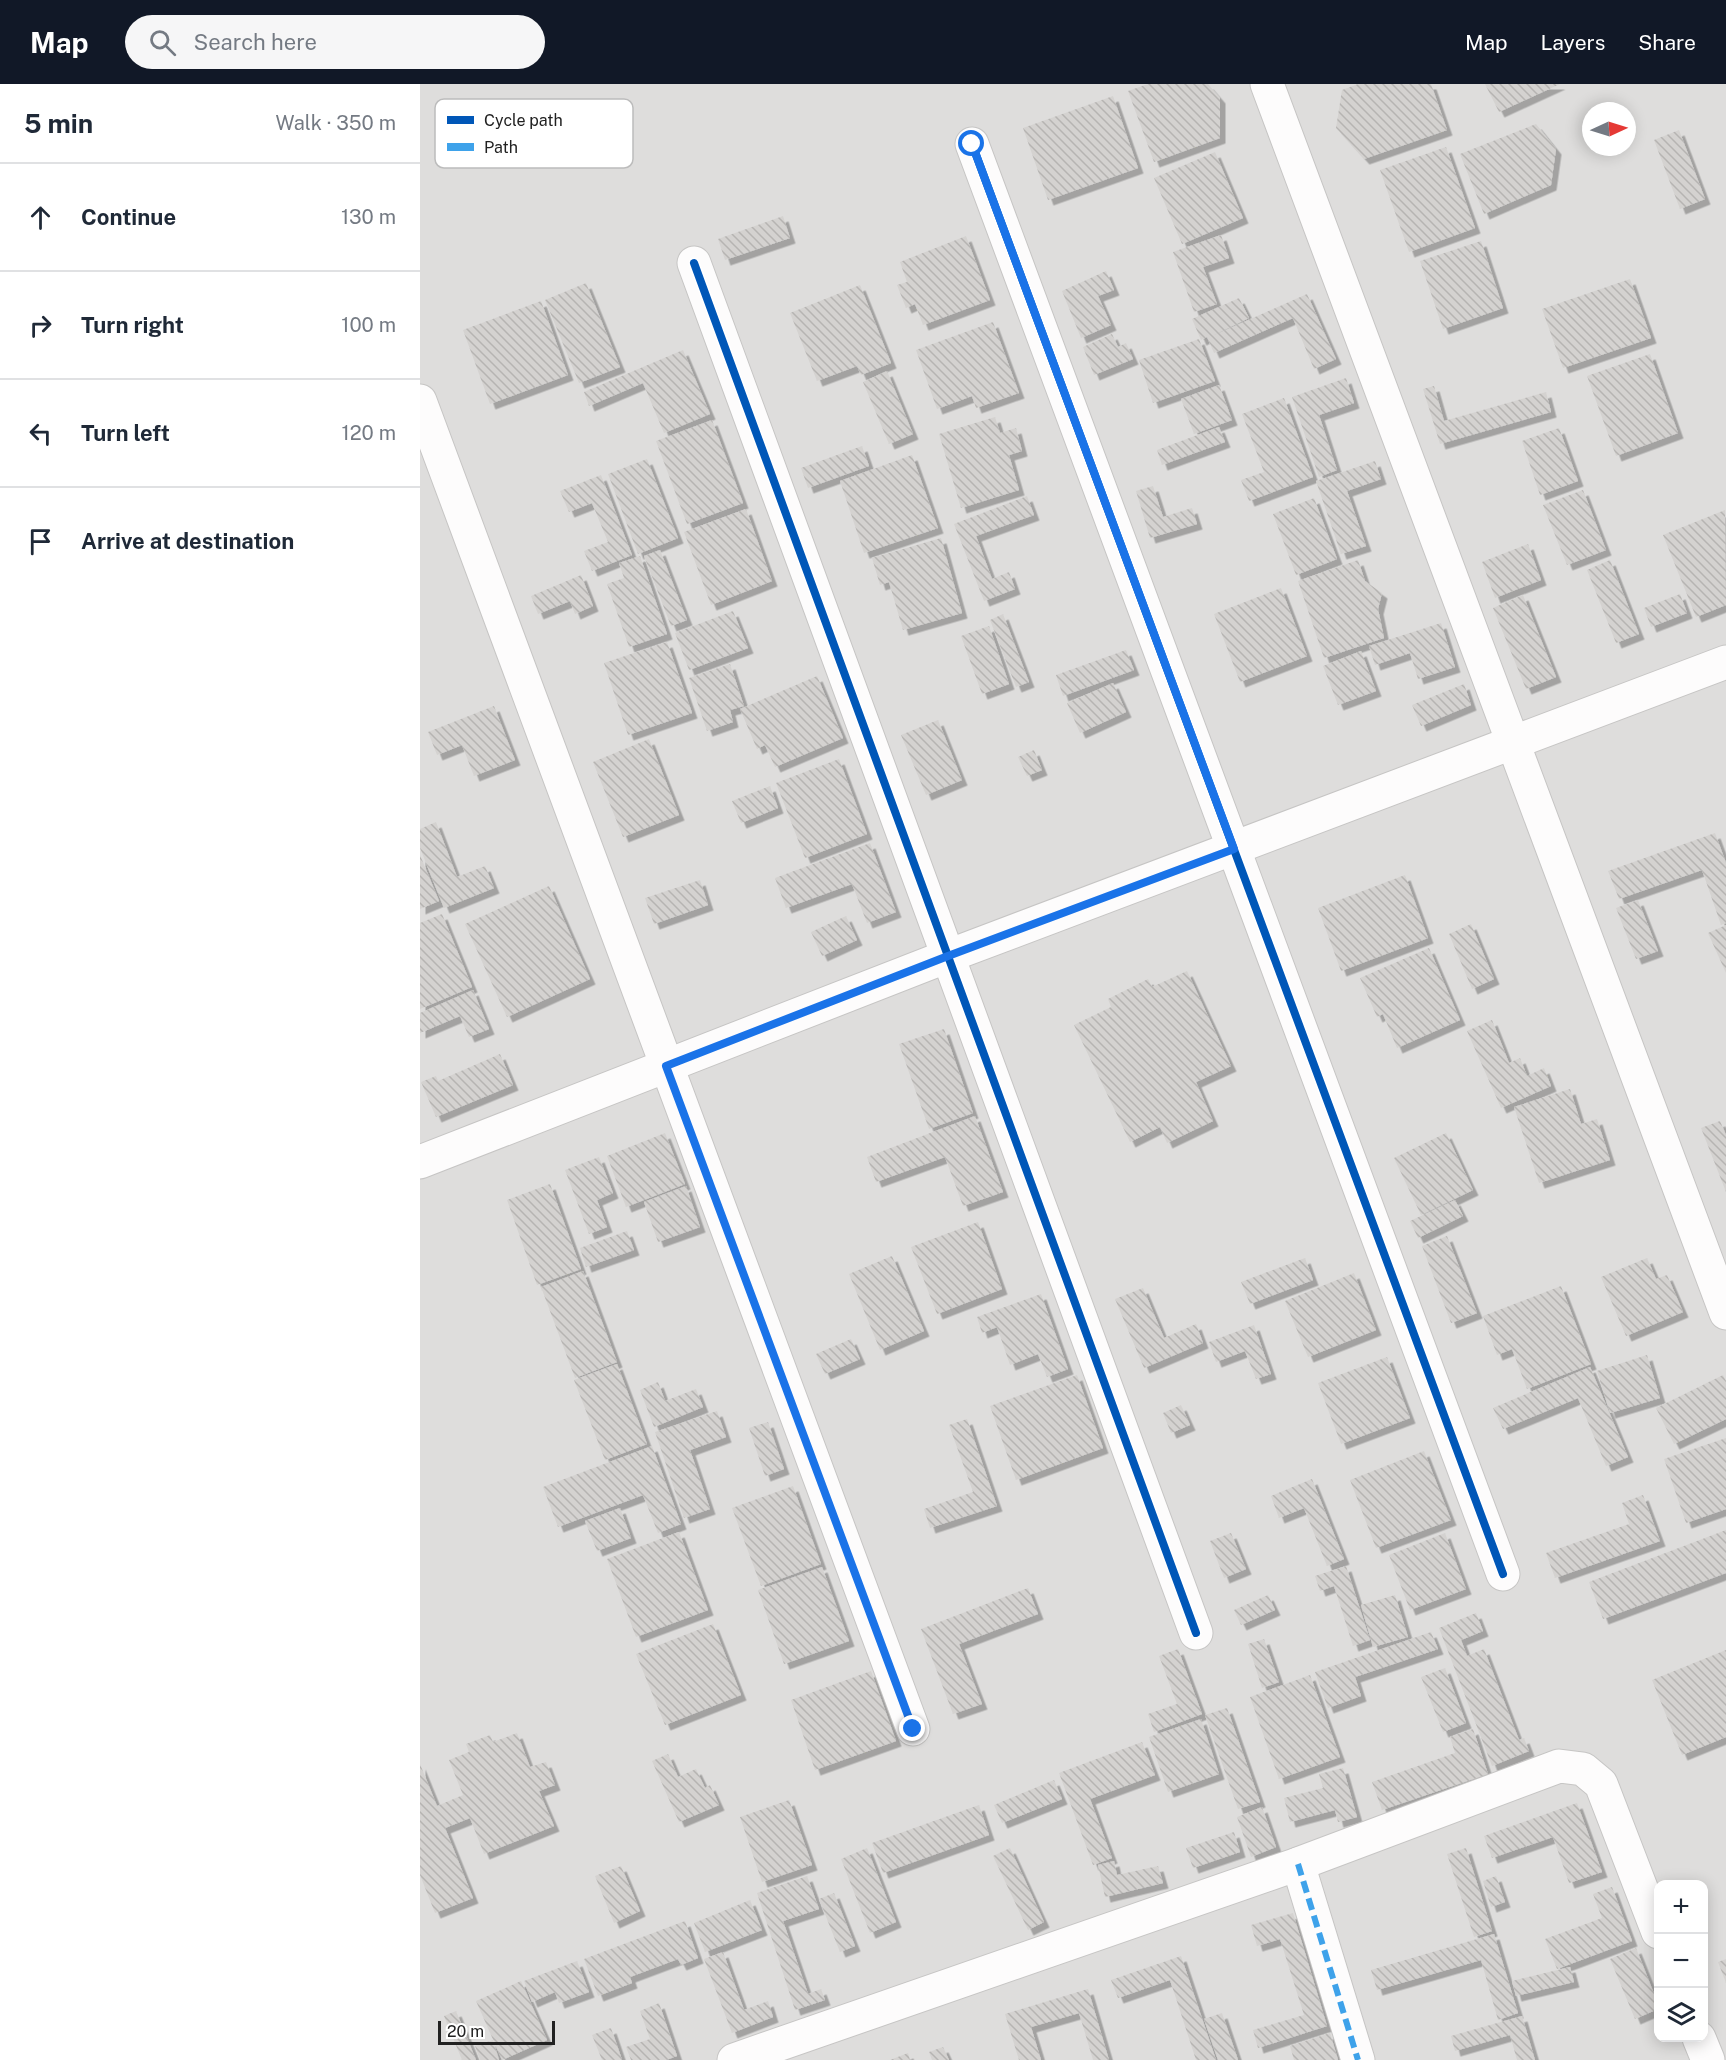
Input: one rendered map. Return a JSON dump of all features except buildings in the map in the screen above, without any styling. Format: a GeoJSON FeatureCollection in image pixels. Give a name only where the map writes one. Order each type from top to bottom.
{"type":"FeatureCollection","features":[{"type":"Feature","properties":{"kind":"street"},"geometry":{"type":"LineString","coordinates":[[1267,84],[1726,1313]]}},
{"type":"Feature","properties":{"kind":"street"},"geometry":{"type":"LineString","coordinates":[[972,144],[1503,1574]]}},
{"type":"Feature","properties":{"kind":"street"},"geometry":{"type":"LineString","coordinates":[[694,262],[1197,1633]]}},
{"type":"Feature","properties":{"kind":"street"},"geometry":{"type":"LineString","coordinates":[[420,401],[913,1729]]}},
{"type":"Feature","properties":{"kind":"street"},"geometry":{"type":"LineString","coordinates":[[420,1162],[948,956],[1726,662]]}},
{"type":"Feature","properties":{"kind":"street"},"geometry":{"type":"LineString","coordinates":[[734,2060],[1298,1864],[1559,1766],[1583,1768],[1601,1784],[1654,1919]]}},
{"type":"Feature","properties":{"kind":"street"},"geometry":{"type":"LineString","coordinates":[[1298,1864],[1358,2060]]}},
{"type":"Feature","properties":{"kind":"street"},"geometry":{"type":"LineString","coordinates":[[1701,2042],[1708,2060]]}},
{"type":"Feature","properties":{"kind":"shaded area"},"geometry":{"type":"Polygon","coordinates":[[[420,84],[1726,84],[1726,2060],[420,2060],[420,84]]]}},
{"type":"Feature","properties":{"kind":"marked path"},"geometry":{"type":"LineString","coordinates":[[1298,1864],[1358,2060]]}},
{"type":"Feature","properties":{"kind":"cycle path"},"geometry":{"type":"LineString","coordinates":[[972,144],[1503,1574]]}},
{"type":"Feature","properties":{"kind":"cycle path"},"geometry":{"type":"LineString","coordinates":[[694,263],[1196,1633]]}},
{"type":"Feature","properties":{"kind":"route"},"geometry":{"type":"LineString","coordinates":[[913,1729],[666,1066],[948,956],[1234,849],[972,144]]}}]}
